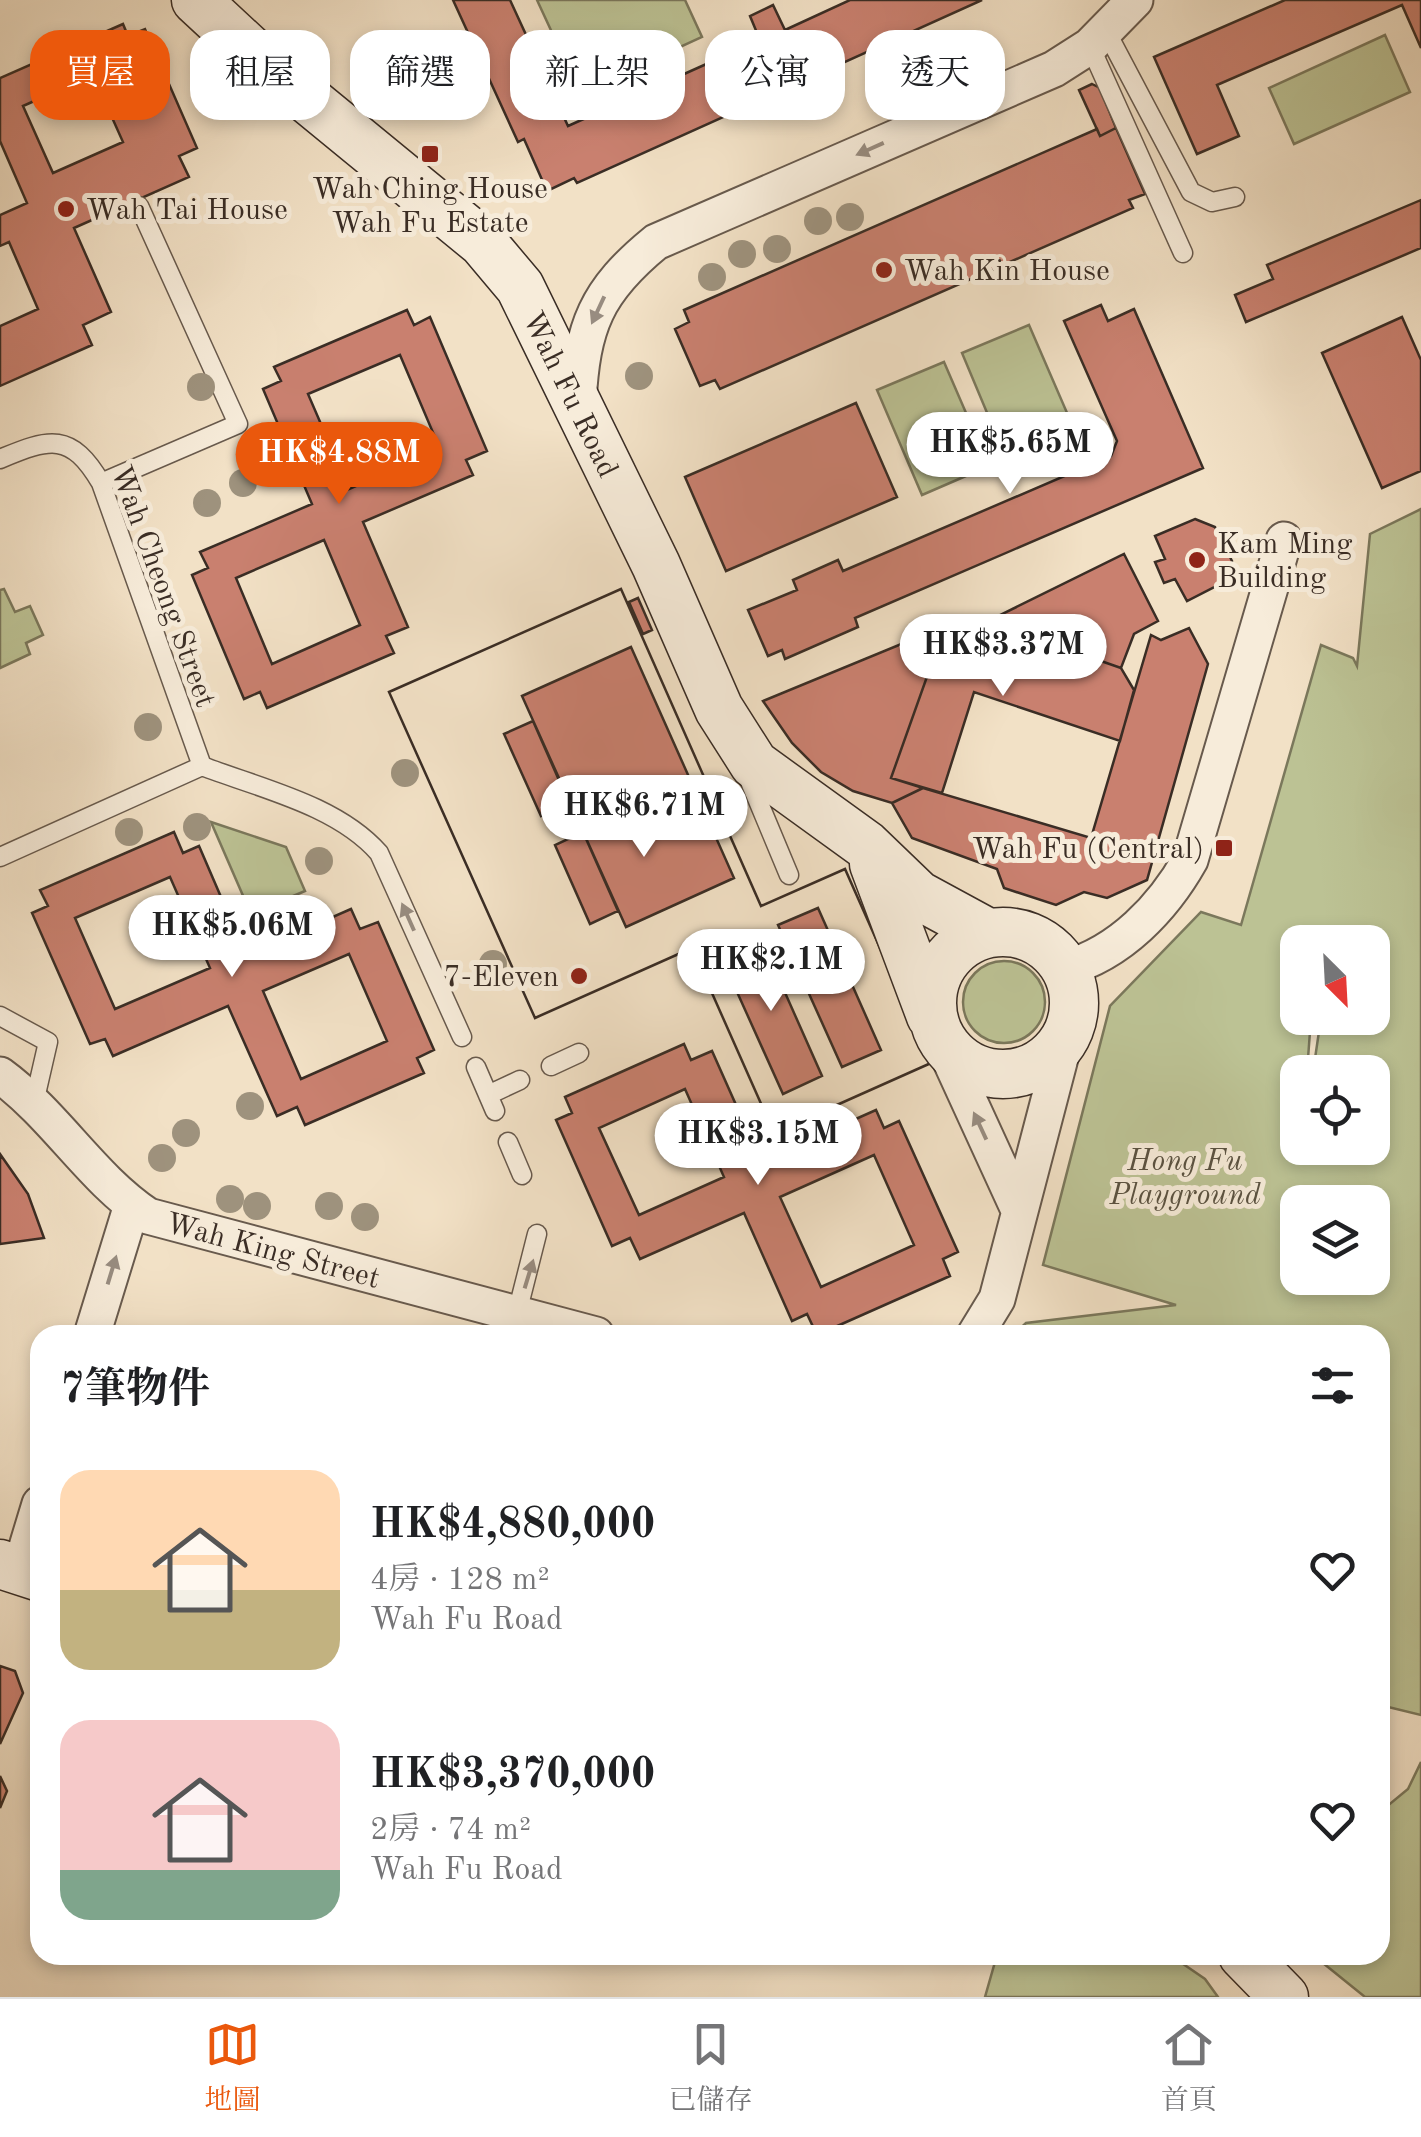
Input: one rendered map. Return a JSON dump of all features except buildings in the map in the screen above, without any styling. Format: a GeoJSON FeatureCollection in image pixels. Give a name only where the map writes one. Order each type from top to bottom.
{"type":"FeatureCollection","features":[{"type":"Feature","properties":{"kind":"street","name":"Wah Fu Road"},"geometry":{"type":"LineString","coordinates":[[196,0],[266,65],[484,244],[520,287],[732,734],[754,764],[866,845],[918,895],[988,933]]}},
{"type":"Feature","properties":{"kind":"street"},"geometry":{"type":"LineString","coordinates":[[578,406],[580,359],[594,314],[616,275],[656,242],[1054,69],[1098,38],[1135,0]]}},
{"type":"Feature","properties":{"kind":"street"},"geometry":{"type":"LineString","coordinates":[[1066,968],[1086,962],[1160,906],[1190,860],[1284,540]]}},
{"type":"Feature","properties":{"kind":"street"},"geometry":{"type":"LineString","coordinates":[[866,845],[900,924],[937,1031],[1019,1210]]}},
{"type":"Feature","properties":{"kind":"street"},"geometry":{"type":"LineString","coordinates":[[982,1325],[997,1298],[1065,1038],[1074,1000],[1066,968],[1036,940],[1012,932],[988,933],[965,942],[940,968],[930,1002],[937,1031],[958,1060],[980,1072],[1010,1074],[1049,1058],[1065,1038]]}},
{"type":"Feature","properties":{"kind":"street","name":"Wah King Street"},"geometry":{"type":"LineString","coordinates":[[0,1076],[34,1103],[132,1205],[148,1216],[560,1325]]}},
{"type":"Feature","properties":{"kind":"street"},"geometry":{"type":"LineString","coordinates":[[95,1325],[132,1205]]}},
{"type":"Feature","properties":{"kind":"street"},"geometry":{"type":"LineString","coordinates":[[20,1570],[30,1537]]}},
{"type":"Feature","properties":{"kind":"street"},"geometry":{"type":"LineString","coordinates":[[1253,1965],[1284,1997]]}},
{"type":"Feature","properties":{"kind":"lane"},"geometry":{"type":"LineString","coordinates":[[1098,38],[1191,192],[1212,202],[1235,197]]}},
{"type":"Feature","properties":{"kind":"lane"},"geometry":{"type":"LineString","coordinates":[[1098,38],[1184,254]]}},
{"type":"Feature","properties":{"kind":"lane"},"geometry":{"type":"LineString","coordinates":[[101,484],[238,424],[139,206]]}},
{"type":"Feature","properties":{"kind":"lane","name":"Wah Cheong Street"},"geometry":{"type":"LineString","coordinates":[[0,459],[47,441],[62,443],[86,457],[101,484],[202,766]]}},
{"type":"Feature","properties":{"kind":"lane"},"geometry":{"type":"LineString","coordinates":[[732,734],[789,874]]}},
{"type":"Feature","properties":{"kind":"lane"},"geometry":{"type":"LineString","coordinates":[[0,857],[202,766],[320,812],[368,840],[379,853],[462,1038]]}},
{"type":"Feature","properties":{"kind":"lane"},"geometry":{"type":"LineString","coordinates":[[0,1016],[48,1042],[34,1103]]}},
{"type":"Feature","properties":{"kind":"lane"},"geometry":{"type":"LineString","coordinates":[[551,1066],[579,1054]]}},
{"type":"Feature","properties":{"kind":"lane"},"geometry":{"type":"LineString","coordinates":[[476,1068],[491,1103],[520,1080]]}},
{"type":"Feature","properties":{"kind":"lane"},"geometry":{"type":"LineString","coordinates":[[508,1142],[522,1175]]}},
{"type":"Feature","properties":{"kind":"lane"},"geometry":{"type":"LineString","coordinates":[[517,1313],[537,1234]]}},
{"type":"Feature","properties":{"kind":"green space"},"geometry":{"type":"Polygon","coordinates":[[[537,0],[685,0],[702,37],[685,45],[685,30],[551,30],[537,0]]]}},
{"type":"Feature","properties":{"kind":"green space"},"geometry":{"type":"Polygon","coordinates":[[[1385,35],[1410,92],[1294,144],[1269,88],[1385,35]]]}},
{"type":"Feature","properties":{"kind":"green space"},"geometry":{"type":"Polygon","coordinates":[[[1029,325],[1074,429],[1006,458],[962,353],[1029,325]]]}},
{"type":"Feature","properties":{"kind":"green space"},"geometry":{"type":"Polygon","coordinates":[[[944,362],[989,466],[922,495],[877,390],[944,362]]]}},
{"type":"Feature","properties":{"kind":"green space","name":"Hong Fu Playground"},"geometry":{"type":"Polygon","coordinates":[[[1421,509],[1421,1715],[1390,1707],[1390,1325],[1024,1325],[1176,1305],[1043,1265],[1110,1006],[1201,912],[1241,925],[1321,645],[1353,658],[1357,666],[1370,534],[1421,509]],[[1280,925],[1280,1035],[1310,1035],[1308,1055],[1280,1055],[1280,1165],[1390,1165],[1390,1055],[1316,1055],[1318,1035],[1390,1035],[1390,925],[1280,925]]]}},
{"type":"Feature","properties":{"kind":"green space"},"geometry":{"type":"Polygon","coordinates":[[[4,589],[15,612],[30,606],[43,635],[26,643],[30,654],[0,668],[0,590],[4,589]]]}},
{"type":"Feature","properties":{"kind":"green space"},"geometry":{"type":"Polygon","coordinates":[[[211,822],[286,847],[305,891],[251,914],[211,822]]]}},
{"type":"Feature","properties":{"kind":"green space"},"geometry":{"type":"Polygon","coordinates":[[[1004,961],[1020,964],[1033,973],[1042,986],[1042,1018],[1033,1031],[1020,1040],[1004,1043],[988,1040],[975,1031],[966,1018],[963,1002],[966,986],[975,973],[988,964],[1004,961]]]}},
{"type":"Feature","properties":{"kind":"green space"},"geometry":{"type":"Polygon","coordinates":[[[1421,1762],[1421,1997],[1365,1997],[1325,1965],[1390,1965],[1390,1804],[1408,1789],[1421,1762]]]}},
{"type":"Feature","properties":{"kind":"green space"},"geometry":{"type":"Polygon","coordinates":[[[994,1965],[1185,1965],[1205,1979],[1218,1997],[985,1997],[994,1965]]]}},
{"type":"Feature","properties":{"kind":"place","name":"Wah Ching House Wah Fu Estate"},"geometry":{"type":"Point","coordinates":[430,154]}},
{"type":"Feature","properties":{"kind":"place","name":"Wah Tai House"},"geometry":{"type":"Point","coordinates":[66,209]}},
{"type":"Feature","properties":{"kind":"place","name":"Wah Kin House"},"geometry":{"type":"Point","coordinates":[884,270]}},
{"type":"Feature","properties":{"kind":"place","name":"Kam Ming Building"},"geometry":{"type":"Point","coordinates":[1197,560]}},
{"type":"Feature","properties":{"kind":"place","name":"Wah Fu (Central)"},"geometry":{"type":"Point","coordinates":[1224,848]}},
{"type":"Feature","properties":{"kind":"place","name":"7-Eleven"},"geometry":{"type":"Point","coordinates":[579,976]}}]}
